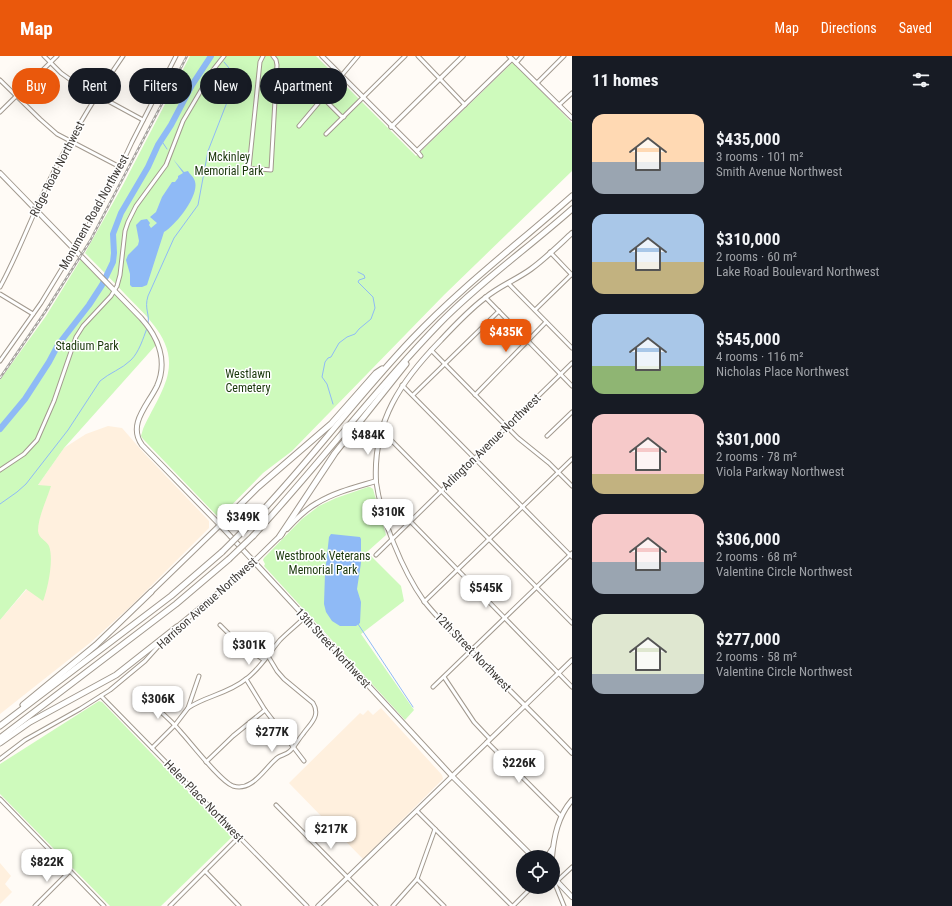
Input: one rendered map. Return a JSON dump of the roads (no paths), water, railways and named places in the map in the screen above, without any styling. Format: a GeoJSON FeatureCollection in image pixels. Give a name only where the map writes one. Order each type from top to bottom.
{"type":"FeatureCollection","features":[{"type":"Feature","properties":{"kind":"highway"},"geometry":{"type":"LineString","coordinates":[[0,726],[171,596],[222,552],[272,500],[423,327],[454,297],[572,196]]}},
{"type":"Feature","properties":{"kind":"highway"},"geometry":{"type":"LineString","coordinates":[[0,738],[182,600],[229,559],[253,536],[418,346],[474,292],[572,210]]}},
{"type":"Feature","properties":{"kind":"highway"},"geometry":{"type":"LineString","coordinates":[[280,536],[339,448],[400,372],[418,346]]}},
{"type":"Feature","properties":{"kind":"highway"},"geometry":{"type":"LineString","coordinates":[[220,525],[269,477],[328,427],[376,373],[391,362]]}},
{"type":"Feature","properties":{"kind":"highway"},"geometry":{"type":"LineString","coordinates":[[0,726],[30,698],[96,645],[151,592]]}},
{"type":"Feature","properties":{"kind":"highway"},"geometry":{"type":"LineString","coordinates":[[0,743],[30,722],[116,675],[177,627]]}},
{"type":"Feature","properties":{"kind":"main road"},"geometry":{"type":"LineString","coordinates":[[0,174],[113,288]]}},
{"type":"Feature","properties":{"kind":"main road"},"geometry":{"type":"LineString","coordinates":[[376,481],[376,458],[380,433],[390,405],[402,385],[431,350],[485,297],[530,270],[571,236]]}},
{"type":"Feature","properties":{"kind":"main road","name":"13th Street Northwest"},"geometry":{"type":"LineString","coordinates":[[113,288],[152,330],[159,347],[161,368],[157,386],[138,420],[136,427],[142,445],[220,525],[452,776],[526,850]]}},
{"type":"Feature","properties":{"kind":"main road","name":"Harrison Avenue Northwest"},"geometry":{"type":"LineString","coordinates":[[177,627],[231,583],[300,516],[318,503],[336,494],[376,481]]}},
{"type":"Feature","properties":{"kind":"main road"},"geometry":{"type":"LineString","coordinates":[[151,592],[220,525]]}},
{"type":"Feature","properties":{"kind":"main road"},"geometry":{"type":"LineString","coordinates":[[553,849],[556,829],[561,816],[572,800]]}},
{"type":"Feature","properties":{"kind":"main road"},"geometry":{"type":"LineString","coordinates":[[560,885],[572,897]]}},
{"type":"Feature","properties":{"kind":"street"},"geometry":{"type":"LineString","coordinates":[[44,56],[68,78]]}},
{"type":"Feature","properties":{"kind":"street"},"geometry":{"type":"LineString","coordinates":[[45,68],[57,56]]}},
{"type":"Feature","properties":{"kind":"street","name":"Ridge Road Northwest"},"geometry":{"type":"LineString","coordinates":[[115,68],[123,56]]}},
{"type":"Feature","properties":{"kind":"street","name":"Monument Road Northwest"},"geometry":{"type":"LineString","coordinates":[[0,361],[33,314],[75,248],[120,167],[176,56]]}},
{"type":"Feature","properties":{"kind":"street"},"geometry":{"type":"LineString","coordinates":[[0,470],[28,450],[36,440],[54,401],[76,337],[83,326],[107,300],[120,275],[125,231],[128,222],[136,206],[166,165],[183,122],[213,70],[224,56]]}},
{"type":"Feature","properties":{"kind":"street"},"geometry":{"type":"LineString","coordinates":[[263,56],[260,62],[249,168],[272,170],[277,65],[273,56]]}},
{"type":"Feature","properties":{"kind":"street"},"geometry":{"type":"LineString","coordinates":[[322,56],[333,68]]}},
{"type":"Feature","properties":{"kind":"street"},"geometry":{"type":"LineString","coordinates":[[347,69],[358,56]]}},
{"type":"Feature","properties":{"kind":"street"},"geometry":{"type":"LineString","coordinates":[[326,134],[405,56]]}},
{"type":"Feature","properties":{"kind":"street"},"geometry":{"type":"LineString","coordinates":[[418,56],[465,104]]}},
{"type":"Feature","properties":{"kind":"street"},"geometry":{"type":"LineString","coordinates":[[392,127],[463,56]]}},
{"type":"Feature","properties":{"kind":"street"},"geometry":{"type":"LineString","coordinates":[[516,62],[522,56]]}},
{"type":"Feature","properties":{"kind":"street"},"geometry":{"type":"LineString","coordinates":[[537,83],[564,56]]}},
{"type":"Feature","properties":{"kind":"street"},"geometry":{"type":"LineString","coordinates":[[417,151],[511,57],[572,118]]}},
{"type":"Feature","properties":{"kind":"street"},"geometry":{"type":"LineString","coordinates":[[0,80],[12,92]]}},
{"type":"Feature","properties":{"kind":"street"},"geometry":{"type":"LineString","coordinates":[[347,82],[422,156]]}},
{"type":"Feature","properties":{"kind":"street"},"geometry":{"type":"LineString","coordinates":[[559,105],[572,92]]}},
{"type":"Feature","properties":{"kind":"street"},"geometry":{"type":"LineString","coordinates":[[0,112],[12,100]]}},
{"type":"Feature","properties":{"kind":"street"},"geometry":{"type":"LineString","coordinates":[[24,104],[51,129],[120,167]]}},
{"type":"Feature","properties":{"kind":"street","name":"Ridge Road Northwest"},"geometry":{"type":"LineString","coordinates":[[0,287],[69,140],[91,104]]}},
{"type":"Feature","properties":{"kind":"street"},"geometry":{"type":"LineString","coordinates":[[112,104],[143,120]]}},
{"type":"Feature","properties":{"kind":"street"},"geometry":{"type":"LineString","coordinates":[[299,126],[318,104]]}},
{"type":"Feature","properties":{"kind":"street"},"geometry":{"type":"LineString","coordinates":[[329,104],[341,116],[344,117]]}},
{"type":"Feature","properties":{"kind":"street"},"geometry":{"type":"LineString","coordinates":[[534,310],[572,275],[550,252]]}},
{"type":"Feature","properties":{"kind":"street"},"geometry":{"type":"LineString","coordinates":[[508,283],[572,348]]}},
{"type":"Feature","properties":{"kind":"street"},"geometry":{"type":"LineString","coordinates":[[0,294],[33,314]]}},
{"type":"Feature","properties":{"kind":"street"},"geometry":{"type":"LineString","coordinates":[[485,297],[572,386]]}},
{"type":"Feature","properties":{"kind":"street"},"geometry":{"type":"LineString","coordinates":[[413,395],[498,311]]}},
{"type":"Feature","properties":{"kind":"street"},"geometry":{"type":"LineString","coordinates":[[475,395],[546,322]]}},
{"type":"Feature","properties":{"kind":"street"},"geometry":{"type":"LineString","coordinates":[[431,350],[507,427],[572,486]]}},
{"type":"Feature","properties":{"kind":"street","name":"Arlington Avenue Northwest"},"geometry":{"type":"LineString","coordinates":[[376,554],[572,364]]}},
{"type":"Feature","properties":{"kind":"street"},"geometry":{"type":"LineString","coordinates":[[402,385],[571,555],[433,687]]}},
{"type":"Feature","properties":{"kind":"street"},"geometry":{"type":"LineString","coordinates":[[547,436],[572,412]]}},
{"type":"Feature","properties":{"kind":"street"},"geometry":{"type":"LineString","coordinates":[[380,433],[388,437],[572,623]]}},
{"type":"Feature","properties":{"kind":"street"},"geometry":{"type":"LineString","coordinates":[[424,602],[572,459]]}},
{"type":"Feature","properties":{"kind":"street","name":"12th Street Northwest"},"geometry":{"type":"LineString","coordinates":[[376,481],[383,515],[392,538],[407,574],[424,602],[572,753]]}},
{"type":"Feature","properties":{"kind":"street"},"geometry":{"type":"LineString","coordinates":[[410,521],[572,687]]}},
{"type":"Feature","properties":{"kind":"street"},"geometry":{"type":"LineString","coordinates":[[188,708],[230,690],[246,679],[268,656],[281,639],[305,617]]}},
{"type":"Feature","properties":{"kind":"street"},"geometry":{"type":"LineString","coordinates":[[220,625],[236,641],[264,660]]}},
{"type":"Feature","properties":{"kind":"street","name":"Harrison Avenue Northwest"},"geometry":{"type":"LineString","coordinates":[[0,759],[25,740],[101,696],[135,670],[177,627]]}},
{"type":"Feature","properties":{"kind":"street"},"geometry":{"type":"LineString","coordinates":[[152,704],[175,725],[206,762],[229,784],[244,787],[254,781],[278,758],[294,747],[314,719],[316,713],[315,707],[310,700],[284,679],[268,656]]}},
{"type":"Feature","properties":{"kind":"street"},"geometry":{"type":"LineString","coordinates":[[318,906],[572,660]]}},
{"type":"Feature","properties":{"kind":"street"},"geometry":{"type":"LineString","coordinates":[[152,748],[175,725],[188,708],[199,676]]}},
{"type":"Feature","properties":{"kind":"street"},"geometry":{"type":"LineString","coordinates":[[444,677],[474,722],[489,741],[561,816]]}},
{"type":"Feature","properties":{"kind":"street"},"geometry":{"type":"LineString","coordinates":[[246,679],[265,710],[304,761]]}},
{"type":"Feature","properties":{"kind":"street","name":"Helen Place Northwest"},"geometry":{"type":"LineString","coordinates":[[101,696],[307,906]]}},
{"type":"Feature","properties":{"kind":"street"},"geometry":{"type":"LineString","coordinates":[[206,762],[233,736],[265,710]]}},
{"type":"Feature","properties":{"kind":"street"},"geometry":{"type":"LineString","coordinates":[[0,800],[104,906]]}},
{"type":"Feature","properties":{"kind":"street"},"geometry":{"type":"LineString","coordinates":[[276,805],[376,906]]}},
{"type":"Feature","properties":{"kind":"street"},"geometry":{"type":"LineString","coordinates":[[417,811],[512,906],[525,894]]}},
{"type":"Feature","properties":{"kind":"street"},"geometry":{"type":"LineString","coordinates":[[393,906],[417,879],[435,829]]}},
{"type":"Feature","properties":{"kind":"street"},"geometry":{"type":"LineString","coordinates":[[170,906],[239,837]]}},
{"type":"Feature","properties":{"kind":"street"},"geometry":{"type":"LineString","coordinates":[[560,875],[572,867]]}},
{"type":"Feature","properties":{"kind":"street"},"geometry":{"type":"LineString","coordinates":[[35,906],[70,871]]}},
{"type":"Feature","properties":{"kind":"street"},"geometry":{"type":"LineString","coordinates":[[204,871],[239,906]]}},
{"type":"Feature","properties":{"kind":"street"},"geometry":{"type":"LineString","coordinates":[[417,879],[444,906]]}},
{"type":"Feature","properties":{"kind":"street"},"geometry":{"type":"LineString","coordinates":[[560,894],[564,906]]}},
{"type":"Feature","properties":{"kind":"water"},"geometry":{"type":"Polygon","coordinates":[[[173,159],[184,172],[188,171],[193,178],[196,185],[194,192],[181,216],[164,232],[147,285],[142,287],[132,287],[130,285],[130,274],[126,260],[128,255],[138,245],[139,241],[136,225],[141,220],[147,219],[151,228],[157,223],[150,217],[156,212],[162,197],[172,182],[175,182],[178,176],[183,173],[173,159]]]}},
{"type":"Feature","properties":{"kind":"water"},"geometry":{"type":"Polygon","coordinates":[[[331,534],[360,537],[361,539],[361,563],[357,589],[361,602],[360,623],[356,626],[340,626],[332,621],[326,612],[324,604],[325,573],[329,537],[331,534]]]}},
{"type":"Feature","properties":{"kind":"waterway"},"geometry":{"type":"LineString","coordinates":[[0,429],[25,399],[58,345],[89,305],[102,285],[113,262],[113,234],[121,213],[148,167],[158,145],[171,125],[192,85],[211,56]]}},
{"type":"Feature","properties":{"kind":"waterway"},"geometry":{"type":"LineString","coordinates":[[148,323],[148,296],[174,238],[198,205],[208,151],[231,92],[239,80],[224,62]]}},
{"type":"Feature","properties":{"kind":"waterway"},"geometry":{"type":"LineString","coordinates":[[161,140],[167,149]]}},
{"type":"Feature","properties":{"kind":"waterway"},"geometry":{"type":"LineString","coordinates":[[333,404],[327,384],[322,377],[325,362],[331,357],[339,343],[347,337],[355,334],[371,319],[375,308],[373,297],[358,282],[359,280],[365,278],[364,275],[358,272]]}},
{"type":"Feature","properties":{"kind":"waterway"},"geometry":{"type":"LineString","coordinates":[[0,504],[26,484],[68,430],[100,381],[124,366],[134,357],[147,328]]}},
{"type":"Feature","properties":{"kind":"waterway"},"geometry":{"type":"LineString","coordinates":[[358,624],[413,707]]}},
{"type":"Feature","properties":{"kind":"railway"},"geometry":{"type":"LineString","coordinates":[[0,378],[45,312],[90,241],[187,56]]}},
{"type":"Feature","properties":{"kind":"park label","name":"Mckinley Memorial Park"},"geometry":{"type":"Point","coordinates":[229,164]}},
{"type":"Feature","properties":{"kind":"park label","name":"Stadium Park"},"geometry":{"type":"Point","coordinates":[87,346]}},
{"type":"Feature","properties":{"kind":"park label","name":"Westlawn Cemetery"},"geometry":{"type":"Point","coordinates":[248,381]}},
{"type":"Feature","properties":{"kind":"park label","name":"Westbrook Veterans Memorial Park"},"geometry":{"type":"Point","coordinates":[323,563]}}]}
